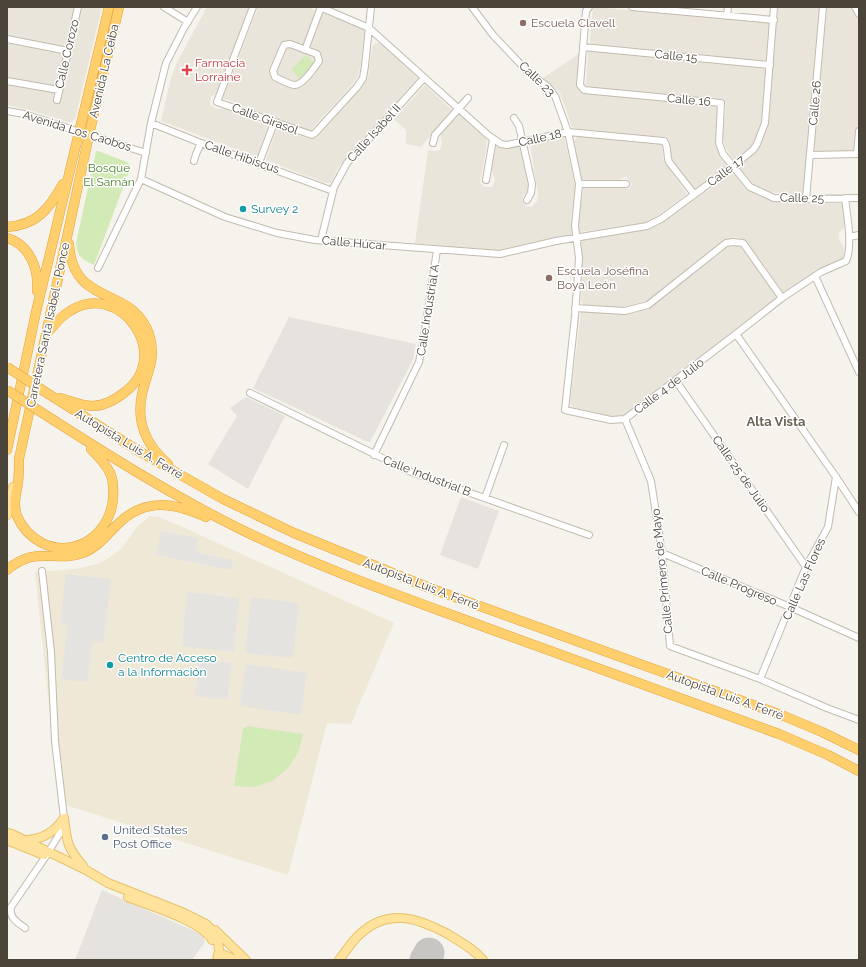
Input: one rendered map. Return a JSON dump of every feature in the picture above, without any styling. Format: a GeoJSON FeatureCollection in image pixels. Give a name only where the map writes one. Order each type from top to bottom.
{"type":"FeatureCollection","features":[{"type":"Feature","properties":{"kind":"highway","name":"Avenida La Ceiba"},"geometry":{"type":"LineString","coordinates":[[78,131],[109,7]]}},
{"type":"Feature","properties":{"kind":"highway","name":"Avenida La Ceiba"},"geometry":{"type":"LineString","coordinates":[[89,135],[119,7]]}},
{"type":"Feature","properties":{"kind":"highway","name":"Carretera Santa Isabel - Ponce"},"geometry":{"type":"LineString","coordinates":[[7,450],[36,312],[78,131]]}},
{"type":"Feature","properties":{"kind":"highway","name":"Carretera Santa Isabel - Ponce"},"geometry":{"type":"LineString","coordinates":[[19,459],[89,135]]}},
{"type":"Feature","properties":{"kind":"highway"},"geometry":{"type":"LineString","coordinates":[[7,227],[24,224],[41,215],[49,206],[68,175]]}},
{"type":"Feature","properties":{"kind":"highway"},"geometry":{"type":"LineString","coordinates":[[73,210],[69,242],[70,253],[75,271],[92,289],[119,300],[132,310],[145,325],[149,334],[152,344],[152,359],[141,404],[142,424],[149,443],[170,465],[223,499]]}},
{"type":"Feature","properties":{"kind":"highway"},"geometry":{"type":"LineString","coordinates":[[7,238],[17,242],[32,259],[37,275],[36,312]]}},
{"type":"Feature","properties":{"kind":"highway"},"geometry":{"type":"LineString","coordinates":[[46,334],[58,320],[70,310],[88,304],[107,305],[123,312],[134,324],[140,332],[144,351],[144,362],[136,381],[128,390],[113,400],[91,406],[75,403],[50,395]]}},
{"type":"Feature","properties":{"kind":"highway","name":"Autopista Luis A. Ferré"},"geometry":{"type":"LineString","coordinates":[[7,367],[142,453],[223,499],[294,533],[420,584],[784,716],[859,750]]}},
{"type":"Feature","properties":{"kind":"highway","name":"Autopista Luis A. Ferré"},"geometry":{"type":"LineString","coordinates":[[7,390],[99,450],[199,507],[245,531],[330,569],[404,598],[779,734],[828,755],[859,771]]}},
{"type":"Feature","properties":{"kind":"highway"},"geometry":{"type":"LineString","coordinates":[[19,459],[15,506],[22,526],[35,539],[47,545],[74,547],[83,544],[92,539],[106,523],[113,504],[114,493],[110,472],[101,459],[79,437]]}},
{"type":"Feature","properties":{"kind":"highway"},"geometry":{"type":"LineString","coordinates":[[7,570],[18,562],[39,555],[67,556],[82,553],[94,548],[117,524],[128,516],[140,509],[156,504],[179,507],[202,515],[227,527],[245,531]]}},
{"type":"Feature","properties":{"kind":"main road","name":"Carretera Santa Isabel - Ponce"},"geometry":{"type":"LineString","coordinates":[[7,515],[19,459]]}},
{"type":"Feature","properties":{"kind":"main road"},"geometry":{"type":"LineString","coordinates":[[26,841],[37,840],[47,835],[58,827],[64,818]]}},
{"type":"Feature","properties":{"kind":"main road"},"geometry":{"type":"LineString","coordinates":[[64,818],[67,843],[73,854],[86,870]]}},
{"type":"Feature","properties":{"kind":"main road"},"geometry":{"type":"LineString","coordinates":[[7,833],[26,841],[109,889],[182,918],[202,929],[210,935],[218,958]]}},
{"type":"Feature","properties":{"kind":"main road"},"geometry":{"type":"LineString","coordinates":[[7,840],[48,854],[86,870],[108,883],[184,913],[214,928],[246,960]]}},
{"type":"Feature","properties":{"kind":"main road"},"geometry":{"type":"LineString","coordinates":[[339,960],[365,930],[377,923],[398,918],[412,919],[426,923],[469,947],[483,960]]}},
{"type":"Feature","properties":{"kind":"main road"},"geometry":{"type":"LineString","coordinates":[[210,927],[219,944],[218,958]]}},
{"type":"Feature","properties":{"kind":"main road"},"geometry":{"type":"LineString","coordinates":[[218,958],[222,954],[236,960]]}},
{"type":"Feature","properties":{"kind":"street","name":"Calle Corozo"},"geometry":{"type":"LineString","coordinates":[[56,100],[68,51],[76,7]]}},
{"type":"Feature","properties":{"kind":"street"},"geometry":{"type":"LineString","coordinates":[[164,7],[188,22]]}},
{"type":"Feature","properties":{"kind":"street"},"geometry":{"type":"LineString","coordinates":[[98,268],[141,179],[151,123],[166,63],[197,7]]}},
{"type":"Feature","properties":{"kind":"street","name":"Calle Girasol"},"geometry":{"type":"LineString","coordinates":[[253,7],[217,102],[307,135],[312,135],[315,133],[357,87],[363,78],[371,7]]}},
{"type":"Feature","properties":{"kind":"street"},"geometry":{"type":"LineString","coordinates":[[305,50],[320,7]]}},
{"type":"Feature","properties":{"kind":"street","name":"Calle 18"},"geometry":{"type":"LineString","coordinates":[[320,7],[369,28],[458,109],[493,139],[502,144],[523,142],[568,132],[664,141],[666,144],[667,158],[669,162],[694,194]]}},
{"type":"Feature","properties":{"kind":"street","name":"Calle 23"},"geometry":{"type":"LineString","coordinates":[[472,7],[494,36],[528,72],[548,87],[555,96],[568,132],[579,184],[575,226],[577,237]]}},
{"type":"Feature","properties":{"kind":"street"},"geometry":{"type":"LineString","coordinates":[[583,47],[586,11],[589,7]]}},
{"type":"Feature","properties":{"kind":"street"},"geometry":{"type":"LineString","coordinates":[[632,7],[774,20]]}},
{"type":"Feature","properties":{"kind":"street"},"geometry":{"type":"LineString","coordinates":[[727,16],[728,7]]}},
{"type":"Feature","properties":{"kind":"street","name":"Calle 17"},"geometry":{"type":"LineString","coordinates":[[577,237],[647,226],[661,219],[753,150],[762,133],[765,123],[774,7]]}},
{"type":"Feature","properties":{"kind":"street","name":"Calle 26"},"geometry":{"type":"LineString","coordinates":[[806,199],[823,7]]}},
{"type":"Feature","properties":{"kind":"street"},"geometry":{"type":"LineString","coordinates":[[855,7],[859,14]]}},
{"type":"Feature","properties":{"kind":"street"},"geometry":{"type":"LineString","coordinates":[[7,39],[68,51]]}},
{"type":"Feature","properties":{"kind":"street"},"geometry":{"type":"LineString","coordinates":[[290,44],[305,50],[317,54],[319,61],[315,68],[299,84],[294,85],[275,77],[273,70],[284,45],[290,44]]}},
{"type":"Feature","properties":{"kind":"street","name":"Calle 15"},"geometry":{"type":"LineString","coordinates":[[583,47],[770,65]]}},
{"type":"Feature","properties":{"kind":"street","name":"Calle 16"},"geometry":{"type":"LineString","coordinates":[[583,47],[580,85],[584,90],[721,103],[719,143],[723,154],[733,166]]}},
{"type":"Feature","properties":{"kind":"street","name":"Calle Isabel II"},"geometry":{"type":"LineString","coordinates":[[321,240],[333,191],[347,163],[424,78]]}},
{"type":"Feature","properties":{"kind":"street"},"geometry":{"type":"LineString","coordinates":[[7,81],[59,90]]}},
{"type":"Feature","properties":{"kind":"street"},"geometry":{"type":"LineString","coordinates":[[433,144],[435,135],[468,98]]}},
{"type":"Feature","properties":{"kind":"street","name":"Avenida Los Caobos"},"geometry":{"type":"LineString","coordinates":[[7,111],[24,114],[146,153]]}},
{"type":"Feature","properties":{"kind":"street"},"geometry":{"type":"LineString","coordinates":[[514,118],[519,126],[532,184],[531,193],[527,200]]}},
{"type":"Feature","properties":{"kind":"street","name":"Calle Hibiscus"},"geometry":{"type":"LineString","coordinates":[[151,123],[201,143],[333,191]]}},
{"type":"Feature","properties":{"kind":"street"},"geometry":{"type":"LineString","coordinates":[[259,163],[274,123]]}},
{"type":"Feature","properties":{"kind":"street"},"geometry":{"type":"LineString","coordinates":[[811,155],[858,154],[859,131]]}},
{"type":"Feature","properties":{"kind":"street"},"geometry":{"type":"LineString","coordinates":[[486,180],[493,139]]}},
{"type":"Feature","properties":{"kind":"street"},"geometry":{"type":"LineString","coordinates":[[194,161],[201,143]]}},
{"type":"Feature","properties":{"kind":"street","name":"Calle 25"},"geometry":{"type":"LineString","coordinates":[[733,166],[750,187],[774,198],[859,198]]}},
{"type":"Feature","properties":{"kind":"street","name":"Calle Húcar"},"geometry":{"type":"LineString","coordinates":[[141,179],[226,217],[277,233],[321,240],[500,254],[577,237]]}},
{"type":"Feature","properties":{"kind":"street"},"geometry":{"type":"LineString","coordinates":[[579,184],[626,184]]}},
{"type":"Feature","properties":{"kind":"street"},"geometry":{"type":"LineString","coordinates":[[845,198],[848,237],[859,235]]}},
{"type":"Feature","properties":{"kind":"street","name":"Calle 4 de Julio"},"geometry":{"type":"LineString","coordinates":[[577,237],[579,258],[564,410],[612,420],[625,419],[782,298],[815,276],[846,261],[848,257],[848,237]]}},
{"type":"Feature","properties":{"kind":"street"},"geometry":{"type":"LineString","coordinates":[[575,308],[625,311],[648,305],[726,243],[733,242],[743,243],[782,298]]}},
{"type":"Feature","properties":{"kind":"street","name":"Calle Industrial A"},"geometry":{"type":"LineString","coordinates":[[374,455],[419,362],[437,250]]}},
{"type":"Feature","properties":{"kind":"street"},"geometry":{"type":"LineString","coordinates":[[815,276],[859,372]]}},
{"type":"Feature","properties":{"kind":"street"},"geometry":{"type":"LineString","coordinates":[[736,334],[859,512]]}},
{"type":"Feature","properties":{"kind":"street","name":"Calle 25 de Julio"},"geometry":{"type":"LineString","coordinates":[[676,381],[806,567]]}},
{"type":"Feature","properties":{"kind":"street","name":"Calle Industrial B"},"geometry":{"type":"LineString","coordinates":[[250,393],[411,472],[589,535]]}},
{"type":"Feature","properties":{"kind":"street","name":"Calle Primero de Mayo"},"geometry":{"type":"LineString","coordinates":[[625,419],[651,481],[662,554],[670,646],[760,679],[859,720]]}},
{"type":"Feature","properties":{"kind":"street"},"geometry":{"type":"LineString","coordinates":[[485,498],[504,446]]}},
{"type":"Feature","properties":{"kind":"street","name":"Calle Las Flores"},"geometry":{"type":"LineString","coordinates":[[760,679],[806,567],[828,527],[836,477]]}},
{"type":"Feature","properties":{"kind":"street","name":"Calle Progreso"},"geometry":{"type":"LineString","coordinates":[[662,554],[790,607],[859,638]]}},
{"type":"Feature","properties":{"kind":"street"},"geometry":{"type":"LineString","coordinates":[[25,928],[10,914],[11,908],[48,854],[60,833],[64,818],[55,741],[51,652],[42,571]]}},
{"type":"Feature","properties":{"kind":"shaded area"},"geometry":{"type":"Polygon","coordinates":[[[7,7],[102,7],[75,119],[70,123],[33,111],[7,105],[7,7]]]}},
{"type":"Feature","properties":{"kind":"shaded area"},"geometry":{"type":"Polygon","coordinates":[[[207,7],[249,7],[217,93],[211,97],[210,105],[216,109],[223,108],[268,126],[257,157],[161,121],[171,78],[177,62],[207,7]]]}},
{"type":"Feature","properties":{"kind":"shaded area"},"geometry":{"type":"Polygon","coordinates":[[[258,7],[307,7],[365,29],[358,76],[353,84],[310,131],[223,98],[258,7]]]}},
{"type":"Feature","properties":{"kind":"shaded area"},"geometry":{"type":"Polygon","coordinates":[[[593,7],[768,22],[771,24],[768,60],[765,61],[592,44],[590,41],[593,7]]]}},
{"type":"Feature","properties":{"kind":"shaded area"},"geometry":{"type":"Polygon","coordinates":[[[778,7],[821,7],[804,192],[803,196],[798,197],[760,190],[740,171],[739,167],[756,150],[768,122],[778,7]]]}},
{"type":"Feature","properties":{"kind":"shaded area"},"geometry":{"type":"Polygon","coordinates":[[[827,7],[852,7],[859,19],[859,113],[856,148],[854,151],[817,152],[814,149],[827,7]]]}},
{"type":"Feature","properties":{"kind":"shaded area"},"geometry":{"type":"Polygon","coordinates":[[[376,43],[381,43],[418,78],[338,168],[331,183],[325,183],[266,160],[277,128],[310,139],[317,137],[363,86],[368,78],[372,47],[376,43]]]}},
{"type":"Feature","properties":{"kind":"shaded area"},"geometry":{"type":"Polygon","coordinates":[[[588,50],[764,67],[767,73],[761,124],[758,135],[751,147],[735,160],[731,157],[725,146],[723,137],[726,107],[723,99],[588,87],[586,85],[588,50]]]}},
{"type":"Feature","properties":{"kind":"shaded area"},"geometry":{"type":"Polygon","coordinates":[[[580,53],[577,83],[581,92],[715,105],[718,107],[717,146],[727,163],[726,167],[697,189],[692,188],[670,158],[670,144],[666,137],[576,129],[572,127],[560,93],[543,78],[580,53]]]}},
{"type":"Feature","properties":{"kind":"shaded area"},"geometry":{"type":"Polygon","coordinates":[[[425,85],[452,110],[421,147],[406,144],[406,130],[394,119],[425,85]]]}},
{"type":"Feature","properties":{"kind":"shaded area"},"geometry":{"type":"Polygon","coordinates":[[[460,114],[487,140],[480,182],[484,187],[492,187],[495,180],[491,168],[496,146],[523,146],[531,189],[523,195],[522,201],[526,206],[532,207],[537,201],[538,194],[530,144],[562,136],[564,137],[575,185],[571,219],[572,234],[570,236],[494,251],[415,243],[428,150],[440,150],[442,144],[440,134],[460,114]]]}},
{"type":"Feature","properties":{"kind":"shaded area"},"geometry":{"type":"Polygon","coordinates":[[[583,136],[662,144],[663,160],[687,194],[652,220],[645,223],[580,232],[578,229],[583,188],[615,186],[629,189],[632,184],[626,176],[616,182],[581,181],[574,141],[577,137],[583,136]]]}},
{"type":"Feature","properties":{"kind":"shaded area"},"geometry":{"type":"Polygon","coordinates":[[[734,172],[752,191],[763,197],[776,201],[840,202],[843,205],[844,228],[839,233],[839,239],[844,248],[843,259],[804,279],[782,294],[742,239],[736,237],[723,243],[646,304],[621,309],[584,305],[581,302],[581,241],[584,238],[650,227],[665,220],[734,172]]]}},
{"type":"Feature","properties":{"kind":"shaded area"},"geometry":{"type":"Polygon","coordinates":[[[733,244],[743,248],[778,298],[627,415],[615,417],[572,407],[570,401],[582,310],[625,313],[648,307],[733,244]]]}},
{"type":"Feature","properties":{"kind":"shaded area"},"geometry":{"type":"Polygon","coordinates":[[[289,317],[416,344],[413,360],[370,442],[253,388],[289,317]]]}},
{"type":"Feature","properties":{"kind":"shaded area"},"geometry":{"type":"Polygon","coordinates":[[[246,397],[285,416],[248,489],[208,464],[237,416],[230,408],[246,397]]]}},
{"type":"Feature","properties":{"kind":"shaded area"},"geometry":{"type":"Polygon","coordinates":[[[461,497],[499,511],[478,569],[440,555],[461,497]]]}},
{"type":"Feature","properties":{"kind":"shaded area"},"geometry":{"type":"Polygon","coordinates":[[[150,516],[160,517],[394,623],[351,724],[327,723],[288,875],[59,803],[35,572],[75,569],[97,564],[120,550],[138,526],[150,516]]]}},
{"type":"Feature","properties":{"kind":"shaded area"},"geometry":{"type":"Polygon","coordinates":[[[161,531],[198,538],[195,552],[233,560],[231,570],[156,555],[161,531]]]}},
{"type":"Feature","properties":{"kind":"shaded area"},"geometry":{"type":"Polygon","coordinates":[[[66,574],[111,579],[103,643],[92,641],[87,682],[61,679],[68,625],[60,624],[66,574]]]}},
{"type":"Feature","properties":{"kind":"shaded area"},"geometry":{"type":"Polygon","coordinates":[[[187,592],[239,598],[234,652],[182,646],[187,592]]]}},
{"type":"Feature","properties":{"kind":"shaded area"},"geometry":{"type":"Polygon","coordinates":[[[251,597],[299,603],[293,658],[245,653],[251,597]]]}},
{"type":"Feature","properties":{"kind":"shaded area"},"geometry":{"type":"Polygon","coordinates":[[[200,659],[232,663],[227,700],[195,696],[200,659]]]}},
{"type":"Feature","properties":{"kind":"shaded area"},"geometry":{"type":"Polygon","coordinates":[[[246,664],[307,673],[301,715],[240,706],[246,664]]]}},
{"type":"Feature","properties":{"kind":"shaded area"},"geometry":{"type":"Polygon","coordinates":[[[102,890],[203,935],[205,942],[192,960],[75,960],[102,890]]]}},
{"type":"Feature","properties":{"kind":"shaded area"},"geometry":{"type":"Polygon","coordinates":[[[117,906],[204,939],[190,960],[101,960],[92,957],[110,909],[115,911],[117,906]]]}},
{"type":"Feature","properties":{"kind":"green space"},"geometry":{"type":"Polygon","coordinates":[[[306,55],[314,63],[300,78],[291,70],[306,55]]]}},
{"type":"Feature","properties":{"kind":"green space","name":"Bosque El Samán"},"geometry":{"type":"Polygon","coordinates":[[[96,151],[127,162],[130,165],[130,169],[94,265],[79,255],[76,243],[96,151]]]}},
{"type":"Feature","properties":{"kind":"green space"},"geometry":{"type":"Polygon","coordinates":[[[247,726],[303,734],[298,753],[287,769],[272,781],[254,787],[234,786],[243,729],[247,726]]]}},
{"type":"Feature","properties":{"kind":"runway"},"geometry":{"type":"LineString","coordinates":[[425,960],[429,953]]}},
{"type":"Feature","properties":{"kind":"place","name":"Escuela Clavell"},"geometry":{"type":"Point","coordinates":[523,23]}},
{"type":"Feature","properties":{"kind":"place","name":"Farmacia Lorraine"},"geometry":{"type":"Point","coordinates":[187,70]}},
{"type":"Feature","properties":{"kind":"place","name":"Survey 2"},"geometry":{"type":"Point","coordinates":[243,209]}},
{"type":"Feature","properties":{"kind":"place","name":"Escuela Joséfina Boya León"},"geometry":{"type":"Point","coordinates":[549,278]}},
{"type":"Feature","properties":{"kind":"place","name":"Centro de Acceso a la Información"},"geometry":{"type":"Point","coordinates":[110,665]}},
{"type":"Feature","properties":{"kind":"place","name":"United States Post Office"},"geometry":{"type":"Point","coordinates":[105,837]}},
{"type":"Feature","properties":{"kind":"district","name":"Alta Vista"},"geometry":{"type":"Point","coordinates":[776,421]}}]}
